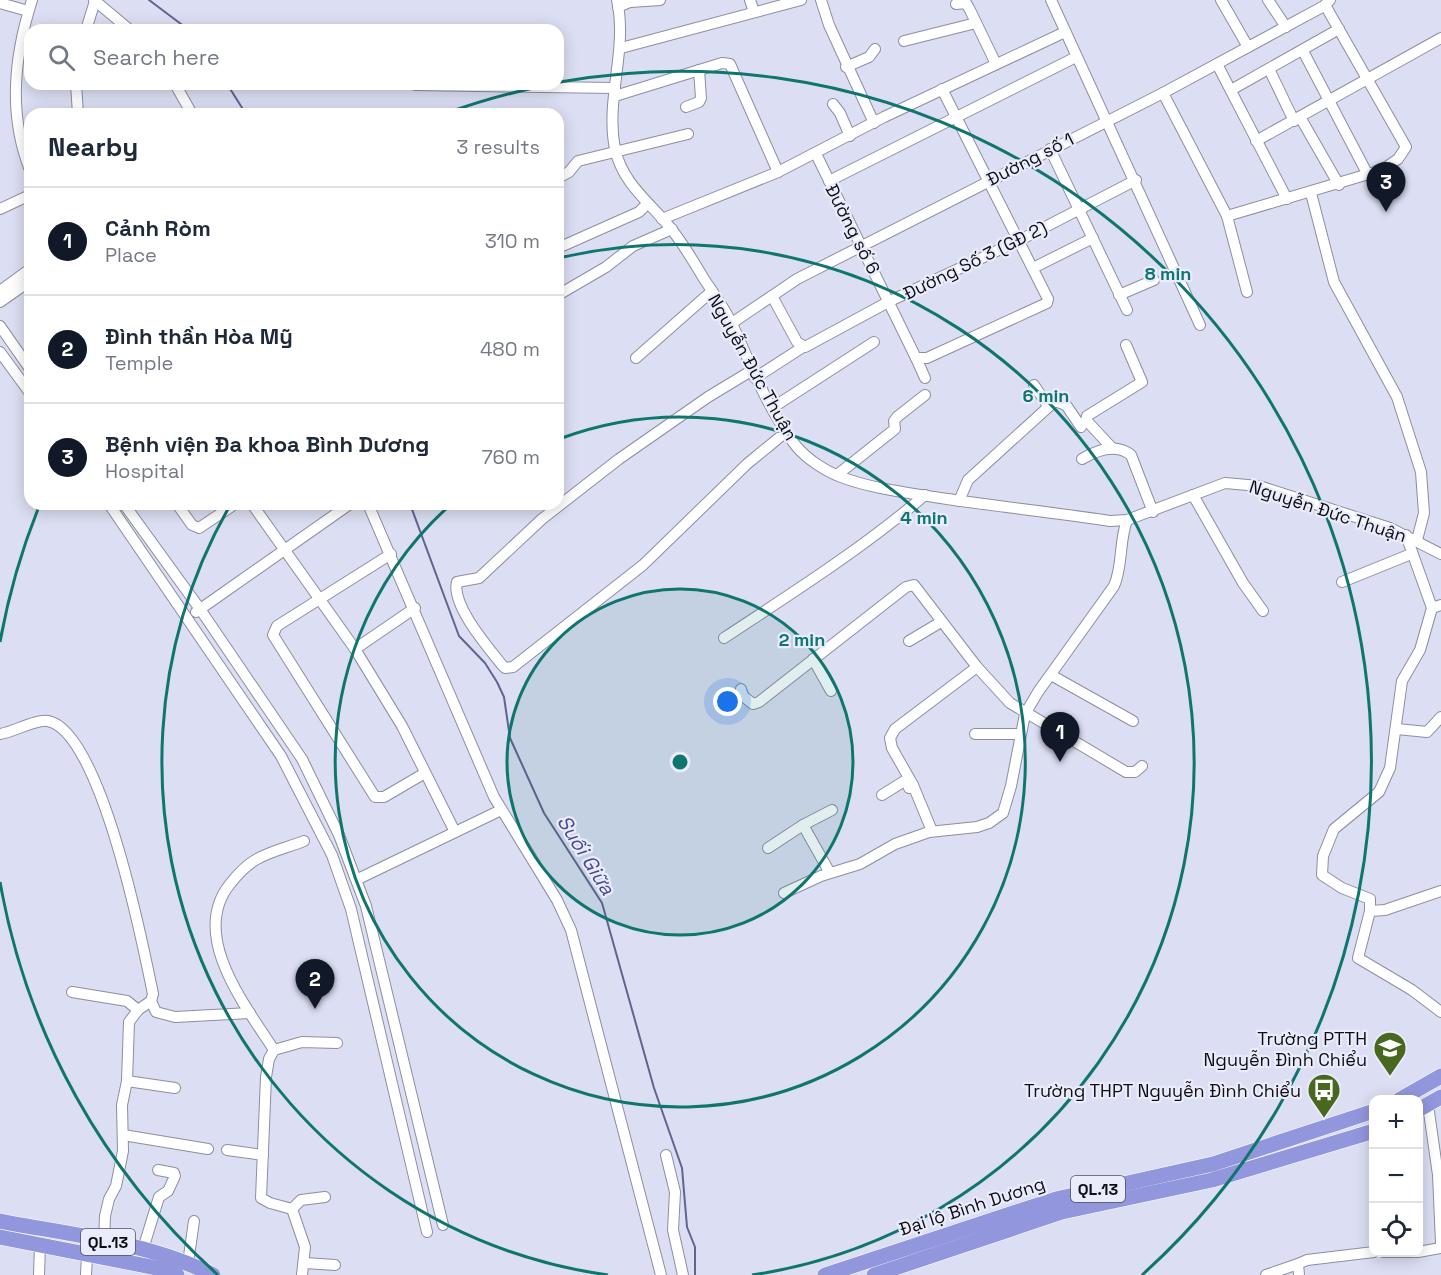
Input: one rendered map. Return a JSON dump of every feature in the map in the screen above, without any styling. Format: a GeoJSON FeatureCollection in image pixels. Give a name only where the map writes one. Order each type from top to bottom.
{"type":"FeatureCollection","features":[{"type":"Feature","properties":{"kind":"highway"},"geometry":{"type":"LineString","coordinates":[[1408,1095],[1441,1076]]}},
{"type":"Feature","properties":{"kind":"highway","name":"Đại lộ Bình Dương"},"geometry":{"type":"LineString","coordinates":[[825,1275],[1056,1200],[1213,1164],[1369,1113]]}},
{"type":"Feature","properties":{"kind":"highway","name":"Đại lộ Bình Dương"},"geometry":{"type":"LineString","coordinates":[[873,1275],[1062,1212],[1212,1180],[1369,1133]]}},
{"type":"Feature","properties":{"kind":"highway","name":"QL.13"},"geometry":{"type":"LineString","coordinates":[[0,1221],[143,1249],[188,1263],[213,1275]]}},
{"type":"Feature","properties":{"kind":"highway","name":"QL.13"},"geometry":{"type":"LineString","coordinates":[[0,1237],[157,1268],[177,1275]]}},
{"type":"Feature","properties":{"kind":"street"},"geometry":{"type":"LineString","coordinates":[[617,4],[660,0]]}},
{"type":"Feature","properties":{"kind":"street"},"geometry":{"type":"LineString","coordinates":[[750,0],[754,12]]}},
{"type":"Feature","properties":{"kind":"street"},"geometry":{"type":"LineString","coordinates":[[621,48],[801,0]]}},
{"type":"Feature","properties":{"kind":"street"},"geometry":{"type":"LineString","coordinates":[[821,0],[846,67],[873,123]]}},
{"type":"Feature","properties":{"kind":"street"},"geometry":{"type":"LineString","coordinates":[[1051,0],[1136,180],[1200,324]]}},
{"type":"Feature","properties":{"kind":"street"},"geometry":{"type":"LineString","coordinates":[[1221,0],[1248,47]]}},
{"type":"Feature","properties":{"kind":"street"},"geometry":{"type":"LineString","coordinates":[[1268,0],[1286,27]]}},
{"type":"Feature","properties":{"kind":"street"},"geometry":{"type":"LineString","coordinates":[[88,24],[95,1],[123,24]]}},
{"type":"Feature","properties":{"kind":"street"},"geometry":{"type":"LineString","coordinates":[[960,2],[970,10],[996,64]]}},
{"type":"Feature","properties":{"kind":"street"},"geometry":{"type":"LineString","coordinates":[[1227,216],[1368,175],[1390,165],[1407,147],[1367,81],[1339,29],[1328,2]]}},
{"type":"Feature","properties":{"kind":"street","name":"Đường số 1"},"geometry":{"type":"LineString","coordinates":[[732,323],[797,279],[1163,93],[1328,2]]}},
{"type":"Feature","properties":{"kind":"street"},"geometry":{"type":"LineString","coordinates":[[0,3],[30,6],[25,24]]}},
{"type":"Feature","properties":{"kind":"street","name":"Nguyễn Đức Thuận"},"geometry":{"type":"LineString","coordinates":[[617,4],[621,48],[615,92],[614,135],[616,153],[627,179],[647,204],[672,229],[732,323],[753,374],[786,432],[798,448],[820,466],[837,475],[867,485],[959,501],[1110,521],[1127,520],[1153,512],[1225,483],[1259,486],[1406,535],[1441,554]]}},
{"type":"Feature","properties":{"kind":"street"},"geometry":{"type":"LineString","coordinates":[[903,42],[976,23]]}},
{"type":"Feature","properties":{"kind":"street"},"geometry":{"type":"LineString","coordinates":[[1231,90],[1339,29]]}},
{"type":"Feature","properties":{"kind":"street"},"geometry":{"type":"LineString","coordinates":[[24,30],[18,53],[15,96],[20,138],[24,151]]}},
{"type":"Feature","properties":{"kind":"street"},"geometry":{"type":"LineString","coordinates":[[662,219],[778,172],[791,163],[816,154],[942,89],[1065,32]]}},
{"type":"Feature","properties":{"kind":"street"},"geometry":{"type":"LineString","coordinates":[[1256,141],[1441,38]]}},
{"type":"Feature","properties":{"kind":"street"},"geometry":{"type":"LineString","coordinates":[[846,67],[869,57],[875,49]]}},
{"type":"Feature","properties":{"kind":"street"},"geometry":{"type":"LineString","coordinates":[[1303,51],[1368,175]]}},
{"type":"Feature","properties":{"kind":"street"},"geometry":{"type":"LineString","coordinates":[[829,181],[1077,57]]}},
{"type":"Feature","properties":{"kind":"street"},"geometry":{"type":"LineString","coordinates":[[560,90],[615,92],[730,64],[778,172]]}},
{"type":"Feature","properties":{"kind":"street"},"geometry":{"type":"LineString","coordinates":[[1217,64],[1287,199]]}},
{"type":"Feature","properties":{"kind":"street"},"geometry":{"type":"LineString","coordinates":[[1269,69],[1297,119],[1339,184]]}},
{"type":"Feature","properties":{"kind":"street"},"geometry":{"type":"LineString","coordinates":[[686,107],[699,102],[701,98],[699,70]]}},
{"type":"Feature","properties":{"kind":"street"},"geometry":{"type":"LineString","coordinates":[[922,358],[1047,303],[1048,299],[990,180],[942,89]]}},
{"type":"Feature","properties":{"kind":"street"},"geometry":{"type":"LineString","coordinates":[[76,90],[78,108]]}},
{"type":"Feature","properties":{"kind":"street"},"geometry":{"type":"LineString","coordinates":[[178,90],[188,108]]}},
{"type":"Feature","properties":{"kind":"street"},"geometry":{"type":"LineString","coordinates":[[1163,93],[1227,216],[1247,292]]}},
{"type":"Feature","properties":{"kind":"street"},"geometry":{"type":"LineString","coordinates":[[833,104],[840,113],[850,136]]}},
{"type":"Feature","properties":{"kind":"street"},"geometry":{"type":"LineString","coordinates":[[564,174],[578,161],[688,134]]}},
{"type":"Feature","properties":{"kind":"street"},"geometry":{"type":"LineString","coordinates":[[1050,149],[1127,310]]}},
{"type":"Feature","properties":{"kind":"street","name":"Đường số 6"},"geometry":{"type":"LineString","coordinates":[[816,154],[890,301],[922,358],[925,378]]}},
{"type":"Feature","properties":{"kind":"street","name":"Đường Số 3 (GĐ 2)"},"geometry":{"type":"LineString","coordinates":[[564,502],[619,459],[708,397],[803,346],[815,343],[890,301],[1020,240],[1136,180]]}},
{"type":"Feature","properties":{"kind":"street"},"geometry":{"type":"LineString","coordinates":[[1311,193],[1334,282],[1397,398],[1421,472],[1424,513],[1417,540]]}},
{"type":"Feature","properties":{"kind":"street"},"geometry":{"type":"LineString","coordinates":[[0,209],[24,198]]}},
{"type":"Feature","properties":{"kind":"street"},"geometry":{"type":"LineString","coordinates":[[564,245],[639,212],[647,204]]}},
{"type":"Feature","properties":{"kind":"street"},"geometry":{"type":"LineString","coordinates":[[564,292],[606,267],[633,246],[672,229]]}},
{"type":"Feature","properties":{"kind":"street"},"geometry":{"type":"LineString","coordinates":[[1033,268],[1093,238]]}},
{"type":"Feature","properties":{"kind":"street"},"geometry":{"type":"LineString","coordinates":[[0,291],[24,273]]}},
{"type":"Feature","properties":{"kind":"street"},"geometry":{"type":"LineString","coordinates":[[1119,295],[1154,280]]}},
{"type":"Feature","properties":{"kind":"street"},"geometry":{"type":"LineString","coordinates":[[0,302],[24,284]]}},
{"type":"Feature","properties":{"kind":"street"},"geometry":{"type":"LineString","coordinates":[[636,358],[712,291]]}},
{"type":"Feature","properties":{"kind":"street"},"geometry":{"type":"LineString","coordinates":[[772,296],[797,342],[803,346]]}},
{"type":"Feature","properties":{"kind":"street"},"geometry":{"type":"LineString","coordinates":[[0,326],[24,360]]}},
{"type":"Feature","properties":{"kind":"street"},"geometry":{"type":"LineString","coordinates":[[772,408],[874,342]]}},
{"type":"Feature","properties":{"kind":"street"},"geometry":{"type":"LineString","coordinates":[[1112,448],[1086,420],[1087,416],[1142,381],[1126,345]]}},
{"type":"Feature","properties":{"kind":"street"},"geometry":{"type":"LineString","coordinates":[[0,352],[24,385]]}},
{"type":"Feature","properties":{"kind":"street"},"geometry":{"type":"LineString","coordinates":[[1034,385],[1048,406]]}},
{"type":"Feature","properties":{"kind":"street"},"geometry":{"type":"LineString","coordinates":[[837,475],[895,429],[894,421],[897,417],[925,395]]}},
{"type":"Feature","properties":{"kind":"street"},"geometry":{"type":"LineString","coordinates":[[959,501],[968,480],[1055,400],[1066,405],[1081,427]]}},
{"type":"Feature","properties":{"kind":"street","name":"Đường Số 3 (GĐ 2)"},"geometry":{"type":"LineString","coordinates":[[554,510],[479,578],[457,582],[458,594],[477,633],[505,668],[513,667],[643,565],[747,464],[786,432]]}},
{"type":"Feature","properties":{"kind":"street"},"geometry":{"type":"LineString","coordinates":[[1082,459],[1107,448],[1124,449],[1131,455],[1153,512]]}},
{"type":"Feature","properties":{"kind":"street"},"geometry":{"type":"LineString","coordinates":[[724,638],[823,573],[893,523],[925,495]]}},
{"type":"Feature","properties":{"kind":"street"},"geometry":{"type":"LineString","coordinates":[[1192,495],[1243,583],[1263,611]]}},
{"type":"Feature","properties":{"kind":"street"},"geometry":{"type":"LineString","coordinates":[[114,510],[292,772],[332,855],[351,909],[428,1232]]}},
{"type":"Feature","properties":{"kind":"street"},"geometry":{"type":"LineString","coordinates":[[128,510],[200,609],[302,759],[358,879],[376,944],[443,1225]]}},
{"type":"Feature","properties":{"kind":"street"},"geometry":{"type":"LineString","coordinates":[[181,510],[192,525],[199,528],[226,510]]}},
{"type":"Feature","properties":{"kind":"street"},"geometry":{"type":"LineString","coordinates":[[256,510],[355,649],[402,726],[455,832]]}},
{"type":"Feature","properties":{"kind":"street"},"geometry":{"type":"LineString","coordinates":[[188,618],[341,510]]}},
{"type":"Feature","properties":{"kind":"street"},"geometry":{"type":"LineString","coordinates":[[371,510],[501,810],[557,900],[575,941],[662,1275]]}},
{"type":"Feature","properties":{"kind":"street"},"geometry":{"type":"LineString","coordinates":[[784,893],[831,873],[860,864],[895,844],[931,832],[977,827],[989,823],[1003,813],[1011,786],[1025,714],[1114,586],[1118,578],[1120,546],[1127,520]]}},
{"type":"Feature","properties":{"kind":"street"},"geometry":{"type":"LineString","coordinates":[[1406,535],[1411,554],[1436,607],[1420,650],[1402,681],[1390,768],[1379,792],[1334,829],[1323,856],[1322,875],[1342,888],[1370,899],[1370,911],[1358,958],[1412,990],[1441,1012]]}},
{"type":"Feature","properties":{"kind":"street"},"geometry":{"type":"LineString","coordinates":[[391,554],[321,601],[278,626],[273,635],[277,645],[375,797],[384,798],[425,772]]}},
{"type":"Feature","properties":{"kind":"street"},"geometry":{"type":"LineString","coordinates":[[1342,582],[1411,554]]}},
{"type":"Feature","properties":{"kind":"street"},"geometry":{"type":"LineString","coordinates":[[741,689],[743,696],[753,704],[759,702],[911,585],[914,585],[977,666],[1010,703],[1126,772],[1135,772],[1142,766]]}},
{"type":"Feature","properties":{"kind":"street"},"geometry":{"type":"LineString","coordinates":[[355,649],[415,608]]}},
{"type":"Feature","properties":{"kind":"street"},"geometry":{"type":"LineString","coordinates":[[909,641],[941,621]]}},
{"type":"Feature","properties":{"kind":"street"},"geometry":{"type":"LineString","coordinates":[[813,659],[831,691]]}},
{"type":"Feature","properties":{"kind":"street"},"geometry":{"type":"LineString","coordinates":[[931,832],[913,785],[892,748],[890,738],[895,729],[977,666]]}},
{"type":"Feature","properties":{"kind":"street"},"geometry":{"type":"LineString","coordinates":[[1051,675],[1133,721]]}},
{"type":"Feature","properties":{"kind":"street"},"geometry":{"type":"LineString","coordinates":[[1397,729],[1427,732],[1441,717]]}},
{"type":"Feature","properties":{"kind":"street"},"geometry":{"type":"LineString","coordinates":[[0,734],[46,721],[57,724],[69,737],[96,780],[111,820],[140,928],[153,994],[151,1001],[138,1010],[129,1022],[127,1081],[122,1105],[123,1151],[116,1186],[109,1199],[105,1216],[104,1241]]}},
{"type":"Feature","properties":{"kind":"street"},"geometry":{"type":"LineString","coordinates":[[975,734],[1020,734]]}},
{"type":"Feature","properties":{"kind":"street"},"geometry":{"type":"LineString","coordinates":[[882,795],[906,780],[931,832]]}},
{"type":"Feature","properties":{"kind":"street"},"geometry":{"type":"LineString","coordinates":[[358,879],[501,810]]}},
{"type":"Feature","properties":{"kind":"street"},"geometry":{"type":"LineString","coordinates":[[768,848],[803,825],[832,810]]}},
{"type":"Feature","properties":{"kind":"street"},"geometry":{"type":"LineString","coordinates":[[803,825],[831,873]]}},
{"type":"Feature","properties":{"kind":"street"},"geometry":{"type":"LineString","coordinates":[[274,1050],[250,1013],[216,944],[215,911],[225,889],[247,866],[256,859],[304,841]]}},
{"type":"Feature","properties":{"kind":"street"},"geometry":{"type":"LineString","coordinates":[[1370,911],[1385,910],[1441,891]]}},
{"type":"Feature","properties":{"kind":"street"},"geometry":{"type":"LineString","coordinates":[[72,992],[127,1001],[138,1010]]}},
{"type":"Feature","properties":{"kind":"street"},"geometry":{"type":"LineString","coordinates":[[151,1001],[156,1012],[176,1017],[250,1013]]}},
{"type":"Feature","properties":{"kind":"street"},"geometry":{"type":"LineString","coordinates":[[292,1209],[261,1198],[266,1077],[269,1059],[274,1050],[302,1042],[337,1043]]}},
{"type":"Feature","properties":{"kind":"street"},"geometry":{"type":"LineString","coordinates":[[127,1081],[175,1088]]}},
{"type":"Feature","properties":{"kind":"street"},"geometry":{"type":"LineString","coordinates":[[1423,1250],[1441,1245],[1440,1181],[1429,1104]]}},
{"type":"Feature","properties":{"kind":"street"},"geometry":{"type":"LineString","coordinates":[[123,1136],[208,1149]]}},
{"type":"Feature","properties":{"kind":"street"},"geometry":{"type":"LineString","coordinates":[[228,1150],[262,1155]]}},
{"type":"Feature","properties":{"kind":"street"},"geometry":{"type":"LineString","coordinates":[[666,1155],[675,1192],[673,1230],[683,1275]]}},
{"type":"Feature","properties":{"kind":"street"},"geometry":{"type":"LineString","coordinates":[[143,1249],[159,1197],[168,1191],[175,1176],[158,1170]]}},
{"type":"Feature","properties":{"kind":"street"},"geometry":{"type":"LineString","coordinates":[[292,1209],[301,1200],[325,1197]]}},
{"type":"Feature","properties":{"kind":"street"},"geometry":{"type":"LineString","coordinates":[[292,1209],[305,1247],[302,1275]]}},
{"type":"Feature","properties":{"kind":"street"},"geometry":{"type":"LineString","coordinates":[[188,1263],[194,1221]]}},
{"type":"Feature","properties":{"kind":"street"},"geometry":{"type":"LineString","coordinates":[[39,1275],[40,1245]]}},
{"type":"Feature","properties":{"kind":"street"},"geometry":{"type":"LineString","coordinates":[[1266,1275],[1298,1269],[1328,1256],[1369,1252]]}},
{"type":"Feature","properties":{"kind":"street"},"geometry":{"type":"LineString","coordinates":[[86,1275],[87,1255]]}},
{"type":"Feature","properties":{"kind":"street"},"geometry":{"type":"LineString","coordinates":[[305,1263],[335,1265]]}},
{"type":"Feature","properties":{"kind":"waterway","name":"Suối Giữa"},"geometry":{"type":"LineString","coordinates":[[149,0],[181,24]]}},
{"type":"Feature","properties":{"kind":"waterway","name":"Suối Giữa"},"geometry":{"type":"LineString","coordinates":[[231,90],[242,108]]}},
{"type":"Feature","properties":{"kind":"waterway","name":"Suối Giữa"},"geometry":{"type":"LineString","coordinates":[[412,510],[459,636],[485,663],[504,697],[510,738],[544,813],[602,903],[654,1088],[682,1168],[687,1227],[695,1247],[695,1275]]}},
{"type":"Feature","properties":{"kind":"place","name":"Bệnh viện Đa khoa Bình Dương"},"geometry":{"type":"Point","coordinates":[1386,212]}},
{"type":"Feature","properties":{"kind":"place","name":"Cảnh Ròm"},"geometry":{"type":"Point","coordinates":[1060,762]}},
{"type":"Feature","properties":{"kind":"place","name":"Đình thần Hòa Mỹ"},"geometry":{"type":"Point","coordinates":[315,1009]}},
{"type":"Feature","properties":{"kind":"place","name":"Trường PTTH Nguyễn Đình Chiểu"},"geometry":{"type":"Point","coordinates":[1390,1077]}},
{"type":"Feature","properties":{"kind":"place","name":"Trường THPT Nguyễn Đình Chiểu"},"geometry":{"type":"Point","coordinates":[1324,1119]}}]}
